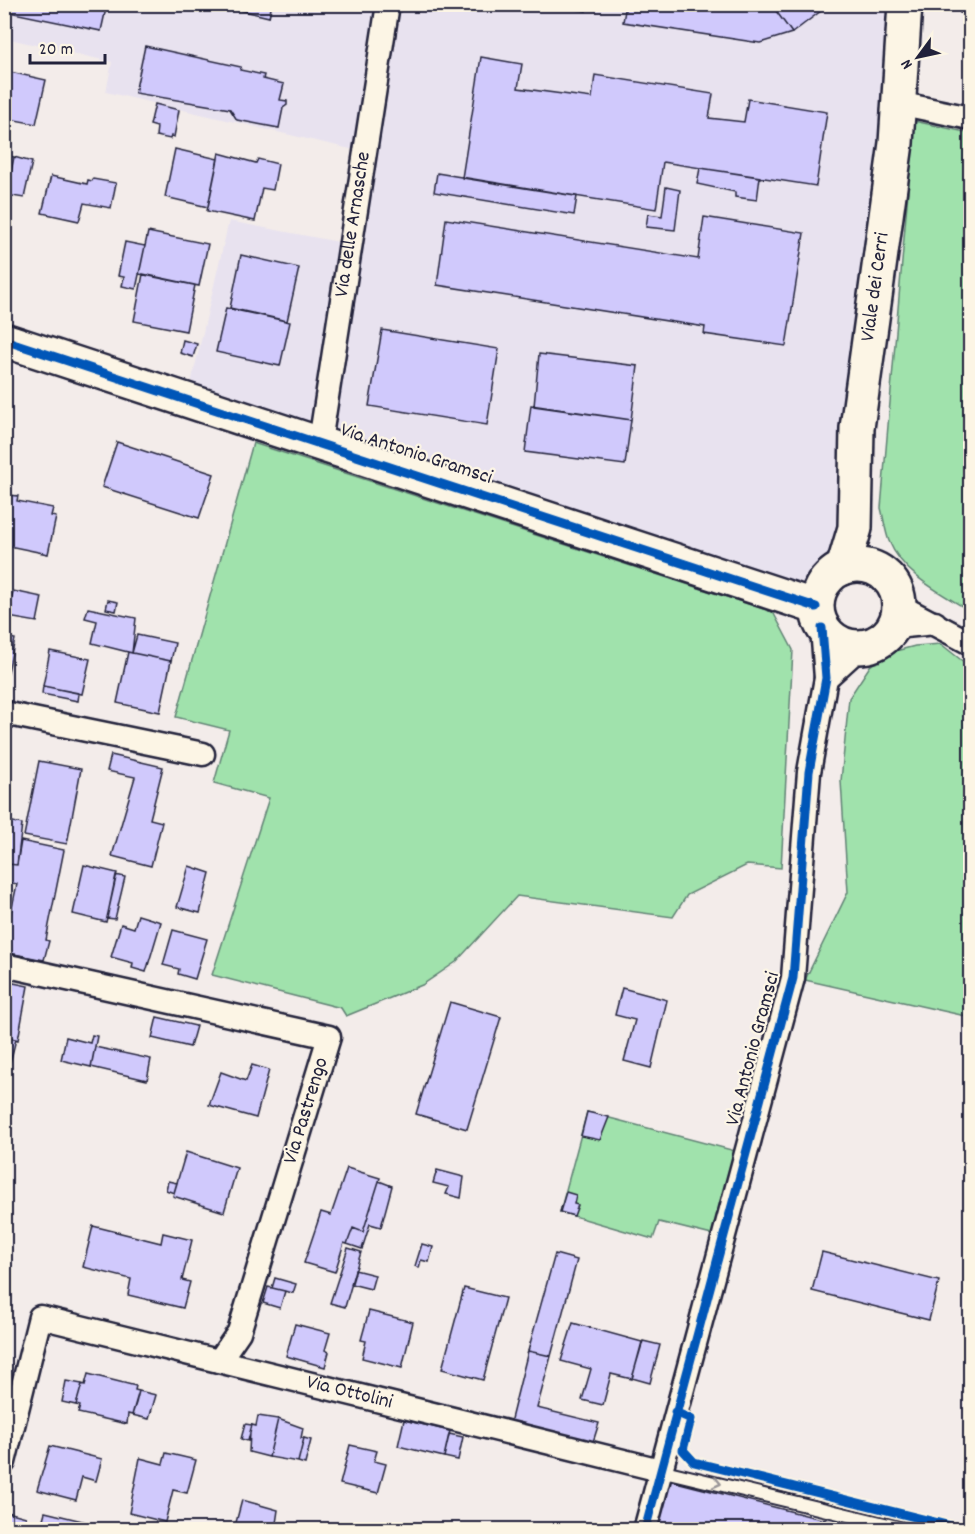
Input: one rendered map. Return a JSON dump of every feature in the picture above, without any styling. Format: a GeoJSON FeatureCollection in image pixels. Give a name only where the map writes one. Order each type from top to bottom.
{"type":"FeatureCollection","features":[{"type":"Feature","properties":{"kind":"street","name":"Via delle Arnasche"},"geometry":{"type":"LineString","coordinates":[[320,442],[388,4]]}},
{"type":"Feature","properties":{"kind":"street","name":"Viale dei Cerri"},"geometry":{"type":"LineString","coordinates":[[825,598],[855,528],[857,428],[896,143],[905,4]]}},
{"type":"Feature","properties":{"kind":"street"},"geometry":{"type":"LineString","coordinates":[[898,103],[970,118]]}},
{"type":"Feature","properties":{"kind":"street","name":"Via Antonio Gramsci"},"geometry":{"type":"LineString","coordinates":[[4,340],[780,594],[825,598]]}},
{"type":"Feature","properties":{"kind":"street"},"geometry":{"type":"LineString","coordinates":[[825,598],[838,643],[859,648],[880,643],[897,616],[894,585],[878,570],[855,528]]}},
{"type":"Feature","properties":{"kind":"street","name":"Via Antonio Gramsci"},"geometry":{"type":"LineString","coordinates":[[645,1530],[793,978],[809,772],[826,678],[825,598],[857,564],[878,570]]}},
{"type":"Feature","properties":{"kind":"street"},"geometry":{"type":"LineString","coordinates":[[897,616],[935,623],[970,643]]}},
{"type":"Feature","properties":{"kind":"street"},"geometry":{"type":"LineString","coordinates":[[826,678],[859,648]]}},
{"type":"Feature","properties":{"kind":"street"},"geometry":{"type":"LineString","coordinates":[[4,712],[203,754]]}},
{"type":"Feature","properties":{"kind":"street","name":"Via Pastrengo"},"geometry":{"type":"LineString","coordinates":[[4,965],[329,1037],[239,1332],[219,1361]]}},
{"type":"Feature","properties":{"kind":"street","name":"Via Ottolini"},"geometry":{"type":"LineString","coordinates":[[14,1384],[40,1317],[660,1470]]}},
{"type":"Feature","properties":{"kind":"street"},"geometry":{"type":"LineString","coordinates":[[4,1462],[14,1384]]}},
{"type":"Feature","properties":{"kind":"lane"},"geometry":{"type":"LineString","coordinates":[[660,1470],[910,1530]]}},
{"type":"Feature","properties":{"kind":"shaded area"},"geometry":{"type":"Polygon","coordinates":[[[5,4],[900,5],[836,565],[816,584],[737,576],[189,392],[229,221],[344,243],[359,151],[106,92],[112,62],[5,38],[5,4]]]}},
{"type":"Feature","properties":{"kind":"green space"},"geometry":{"type":"Polygon","coordinates":[[[914,121],[970,133],[970,611],[935,590],[903,564],[889,541],[881,508],[914,121]]]}},
{"type":"Feature","properties":{"kind":"green space"},"geometry":{"type":"Polygon","coordinates":[[[253,443],[773,612],[793,650],[781,868],[747,865],[687,895],[673,917],[517,896],[456,962],[422,985],[346,1016],[341,1008],[212,975],[269,798],[214,783],[229,730],[176,717],[253,443]]]}},
{"type":"Feature","properties":{"kind":"green space"},"geometry":{"type":"Polygon","coordinates":[[[941,644],[970,667],[970,1017],[805,980],[848,892],[841,781],[849,698],[870,666],[888,653],[915,646],[941,644]]]}},
{"type":"Feature","properties":{"kind":"green space"},"geometry":{"type":"Polygon","coordinates":[[[587,1112],[739,1152],[716,1236],[659,1222],[653,1239],[560,1212],[587,1112]]]}},
{"type":"Feature","properties":{"kind":"building"},"geometry":{"type":"Polygon","coordinates":[[[4,4],[107,4],[101,31],[4,11],[4,4]]]}},
{"type":"Feature","properties":{"kind":"building"},"geometry":{"type":"Polygon","coordinates":[[[214,4],[272,4],[269,17],[214,4]]]}},
{"type":"Feature","properties":{"kind":"building"},"geometry":{"type":"Polygon","coordinates":[[[542,4],[587,4],[586,11],[542,4]]]}},
{"type":"Feature","properties":{"kind":"building"},"geometry":{"type":"Polygon","coordinates":[[[626,4],[771,4],[792,33],[760,43],[623,22],[626,4]]]}},
{"type":"Feature","properties":{"kind":"building"},"geometry":{"type":"Polygon","coordinates":[[[771,4],[830,4],[792,33],[771,4]]]}},
{"type":"Feature","properties":{"kind":"building"},"geometry":{"type":"Polygon","coordinates":[[[961,6],[970,6],[970,13],[960,13],[961,6]]]}},
{"type":"Feature","properties":{"kind":"building"},"geometry":{"type":"Polygon","coordinates":[[[145,46],[241,67],[240,70],[264,75],[263,79],[284,84],[280,100],[287,101],[287,105],[283,108],[279,128],[237,120],[230,109],[135,93],[145,46]]]}},
{"type":"Feature","properties":{"kind":"building"},"geometry":{"type":"Polygon","coordinates":[[[481,57],[522,64],[518,88],[592,98],[595,75],[713,94],[709,118],[744,122],[748,99],[827,112],[816,186],[663,162],[656,209],[462,178],[481,57]]]}},
{"type":"Feature","properties":{"kind":"building"},"geometry":{"type":"Polygon","coordinates":[[[4,71],[10,72],[4,97],[4,71]]]}},
{"type":"Feature","properties":{"kind":"building"},"geometry":{"type":"Polygon","coordinates":[[[10,72],[46,80],[36,124],[4,118],[4,97],[10,72]]]}},
{"type":"Feature","properties":{"kind":"building"},"geometry":{"type":"Polygon","coordinates":[[[155,104],[179,110],[174,137],[171,136],[170,139],[156,136],[157,127],[150,125],[155,104]]]}},
{"type":"Feature","properties":{"kind":"building"},"geometry":{"type":"Polygon","coordinates":[[[175,149],[218,159],[208,207],[165,197],[175,149]]]}},
{"type":"Feature","properties":{"kind":"building"},"geometry":{"type":"Polygon","coordinates":[[[219,153],[256,163],[258,159],[278,164],[273,190],[262,188],[255,221],[207,211],[219,153]]]}},
{"type":"Feature","properties":{"kind":"building"},"geometry":{"type":"Polygon","coordinates":[[[4,155],[14,157],[6,195],[4,195],[4,155]]]}},
{"type":"Feature","properties":{"kind":"building"},"geometry":{"type":"Polygon","coordinates":[[[14,157],[32,162],[24,198],[6,195],[14,157]]]}},
{"type":"Feature","properties":{"kind":"building"},"geometry":{"type":"Polygon","coordinates":[[[700,168],[760,177],[757,200],[735,197],[735,192],[697,184],[700,168]]]}},
{"type":"Feature","properties":{"kind":"building"},"geometry":{"type":"Polygon","coordinates":[[[437,173],[577,196],[574,215],[434,192],[437,173]]]}},
{"type":"Feature","properties":{"kind":"building"},"geometry":{"type":"Polygon","coordinates":[[[51,176],[87,184],[88,180],[93,179],[116,183],[111,208],[84,203],[79,221],[42,213],[51,176]]]}},
{"type":"Feature","properties":{"kind":"building"},"geometry":{"type":"Polygon","coordinates":[[[666,187],[680,190],[675,230],[646,227],[648,214],[662,216],[666,187]]]}},
{"type":"Feature","properties":{"kind":"building"},"geometry":{"type":"Polygon","coordinates":[[[704,217],[804,233],[786,346],[704,334],[705,327],[437,285],[446,219],[698,259],[704,217]]]}},
{"type":"Feature","properties":{"kind":"building"},"geometry":{"type":"Polygon","coordinates":[[[148,232],[208,244],[199,286],[139,274],[148,232]]]}},
{"type":"Feature","properties":{"kind":"building"},"geometry":{"type":"Polygon","coordinates":[[[125,242],[145,246],[136,289],[122,286],[124,277],[118,276],[125,242]]]}},
{"type":"Feature","properties":{"kind":"building"},"geometry":{"type":"Polygon","coordinates":[[[241,255],[299,268],[287,321],[230,308],[241,255]]]}},
{"type":"Feature","properties":{"kind":"building"},"geometry":{"type":"Polygon","coordinates":[[[143,274],[195,285],[186,331],[134,321],[143,274]]]}},
{"type":"Feature","properties":{"kind":"building"},"geometry":{"type":"Polygon","coordinates":[[[226,308],[290,322],[280,366],[216,352],[226,308]]]}},
{"type":"Feature","properties":{"kind":"building"},"geometry":{"type":"Polygon","coordinates":[[[382,330],[499,349],[487,425],[369,406],[382,330]]]}},
{"type":"Feature","properties":{"kind":"building"},"geometry":{"type":"Polygon","coordinates":[[[183,340],[197,344],[193,357],[180,353],[183,340]]]}},
{"type":"Feature","properties":{"kind":"building"},"geometry":{"type":"Polygon","coordinates":[[[539,354],[638,366],[631,420],[534,406],[539,354]]]}},
{"type":"Feature","properties":{"kind":"building"},"geometry":{"type":"Polygon","coordinates":[[[531,405],[631,420],[625,465],[525,452],[531,405]]]}},
{"type":"Feature","properties":{"kind":"building"},"geometry":{"type":"Polygon","coordinates":[[[117,442],[214,474],[199,518],[102,487],[117,442]]]}},
{"type":"Feature","properties":{"kind":"building"},"geometry":{"type":"Polygon","coordinates":[[[4,489],[10,491],[8,495],[18,496],[17,501],[53,508],[51,516],[56,517],[48,554],[4,545],[4,489]]]}},
{"type":"Feature","properties":{"kind":"building"},"geometry":{"type":"Polygon","coordinates":[[[13,591],[42,597],[37,622],[8,617],[13,591]]]}},
{"type":"Feature","properties":{"kind":"building"},"geometry":{"type":"Polygon","coordinates":[[[108,600],[118,602],[116,611],[106,609],[108,600]]]}},
{"type":"Feature","properties":{"kind":"building"},"geometry":{"type":"Polygon","coordinates":[[[88,608],[136,618],[132,653],[92,643],[97,621],[85,618],[88,608]]]}},
{"type":"Feature","properties":{"kind":"building"},"geometry":{"type":"Polygon","coordinates":[[[137,635],[175,643],[171,661],[132,653],[137,635]]]}},
{"type":"Feature","properties":{"kind":"building"},"geometry":{"type":"Polygon","coordinates":[[[4,637],[15,639],[5,686],[4,686],[4,637]]]}},
{"type":"Feature","properties":{"kind":"building"},"geometry":{"type":"Polygon","coordinates":[[[50,651],[90,659],[82,694],[43,686],[50,651]]]}},
{"type":"Feature","properties":{"kind":"building"},"geometry":{"type":"Polygon","coordinates":[[[128,652],[171,661],[160,712],[117,703],[128,652]]]}},
{"type":"Feature","properties":{"kind":"building"},"geometry":{"type":"Polygon","coordinates":[[[43,686],[79,693],[78,701],[42,694],[43,686]]]}},
{"type":"Feature","properties":{"kind":"building"},"geometry":{"type":"Polygon","coordinates":[[[111,755],[163,767],[150,819],[162,822],[151,866],[112,856],[135,777],[107,771],[111,755]]]}},
{"type":"Feature","properties":{"kind":"building"},"geometry":{"type":"Polygon","coordinates":[[[39,761],[81,769],[67,844],[24,836],[39,761]]]}},
{"type":"Feature","properties":{"kind":"building"},"geometry":{"type":"Polygon","coordinates":[[[4,820],[22,824],[17,865],[8,864],[4,878],[4,820]]]}},
{"type":"Feature","properties":{"kind":"building"},"geometry":{"type":"Polygon","coordinates":[[[21,841],[64,850],[44,960],[4,952],[4,931],[7,931],[17,884],[4,881],[4,878],[8,864],[17,865],[21,841]]]}},
{"type":"Feature","properties":{"kind":"building"},"geometry":{"type":"Polygon","coordinates":[[[84,865],[117,873],[106,922],[73,914],[84,865]]]}},
{"type":"Feature","properties":{"kind":"building"},"geometry":{"type":"Polygon","coordinates":[[[189,866],[210,873],[200,913],[177,907],[189,866]]]}},
{"type":"Feature","properties":{"kind":"building"},"geometry":{"type":"Polygon","coordinates":[[[116,875],[125,877],[115,919],[107,918],[116,875]]]}},
{"type":"Feature","properties":{"kind":"building"},"geometry":{"type":"Polygon","coordinates":[[[138,915],[161,922],[146,972],[132,968],[133,963],[111,957],[121,924],[134,928],[138,915]]]}},
{"type":"Feature","properties":{"kind":"building"},"geometry":{"type":"Polygon","coordinates":[[[173,930],[207,939],[195,979],[178,974],[179,969],[163,965],[173,930]]]}},
{"type":"Feature","properties":{"kind":"building"},"geometry":{"type":"Polygon","coordinates":[[[4,981],[28,986],[18,1040],[4,1037],[4,981]]]}},
{"type":"Feature","properties":{"kind":"building"},"geometry":{"type":"Polygon","coordinates":[[[622,988],[667,1000],[651,1068],[624,1061],[635,1020],[615,1015],[622,988]]]}},
{"type":"Feature","properties":{"kind":"building"},"geometry":{"type":"Polygon","coordinates":[[[450,1002],[501,1017],[467,1129],[416,1114],[450,1002]]]}},
{"type":"Feature","properties":{"kind":"building"},"geometry":{"type":"Polygon","coordinates":[[[157,1017],[196,1026],[190,1047],[152,1038],[157,1017]]]}},
{"type":"Feature","properties":{"kind":"building"},"geometry":{"type":"Polygon","coordinates":[[[92,1035],[97,1036],[91,1067],[61,1060],[66,1037],[90,1043],[92,1035]]]}},
{"type":"Feature","properties":{"kind":"building"},"geometry":{"type":"Polygon","coordinates":[[[4,1037],[16,1039],[6,1079],[4,1079],[4,1037]]]}},
{"type":"Feature","properties":{"kind":"building"},"geometry":{"type":"Polygon","coordinates":[[[95,1047],[151,1059],[147,1080],[91,1067],[95,1047]]]}},
{"type":"Feature","properties":{"kind":"building"},"geometry":{"type":"Polygon","coordinates":[[[252,1065],[269,1070],[256,1118],[209,1105],[221,1072],[246,1081],[252,1065]]]}},
{"type":"Feature","properties":{"kind":"building"},"geometry":{"type":"Polygon","coordinates":[[[587,1112],[609,1117],[600,1140],[581,1136],[587,1112]]]}},
{"type":"Feature","properties":{"kind":"building"},"geometry":{"type":"Polygon","coordinates":[[[186,1152],[237,1168],[224,1212],[173,1196],[186,1152]]]}},
{"type":"Feature","properties":{"kind":"building"},"geometry":{"type":"Polygon","coordinates":[[[347,1168],[380,1178],[363,1232],[353,1228],[347,1244],[344,1243],[335,1272],[304,1263],[321,1212],[331,1215],[347,1168]]]}},
{"type":"Feature","properties":{"kind":"building"},"geometry":{"type":"Polygon","coordinates":[[[437,1170],[464,1177],[461,1198],[446,1194],[449,1187],[433,1183],[437,1170]]]}},
{"type":"Feature","properties":{"kind":"building"},"geometry":{"type":"Polygon","coordinates":[[[168,1181],[177,1183],[174,1193],[166,1190],[168,1181]]]}},
{"type":"Feature","properties":{"kind":"building"},"geometry":{"type":"Polygon","coordinates":[[[379,1181],[392,1186],[381,1227],[370,1224],[362,1249],[347,1244],[353,1228],[363,1232],[379,1181]]]}},
{"type":"Feature","properties":{"kind":"building"},"geometry":{"type":"Polygon","coordinates":[[[566,1192],[576,1195],[574,1204],[578,1205],[574,1216],[560,1212],[566,1192]]]}},
{"type":"Feature","properties":{"kind":"building"},"geometry":{"type":"Polygon","coordinates":[[[93,1226],[161,1243],[163,1233],[192,1240],[182,1280],[190,1282],[183,1308],[128,1295],[131,1279],[83,1267],[93,1226]]]}},
{"type":"Feature","properties":{"kind":"building"},"geometry":{"type":"Polygon","coordinates":[[[422,1244],[433,1247],[429,1262],[421,1260],[419,1268],[415,1266],[422,1244]]]}},
{"type":"Feature","properties":{"kind":"building"},"geometry":{"type":"Polygon","coordinates":[[[348,1248],[361,1252],[345,1307],[330,1303],[348,1248]]]}},
{"type":"Feature","properties":{"kind":"building"},"geometry":{"type":"Polygon","coordinates":[[[822,1252],[939,1281],[929,1320],[812,1291],[822,1252]]]}},
{"type":"Feature","properties":{"kind":"building"},"geometry":{"type":"Polygon","coordinates":[[[555,1254],[577,1260],[551,1356],[528,1351],[555,1254]]]}},
{"type":"Feature","properties":{"kind":"building"},"geometry":{"type":"Polygon","coordinates":[[[355,1270],[375,1275],[371,1289],[351,1284],[355,1270]]]}},
{"type":"Feature","properties":{"kind":"building"},"geometry":{"type":"Polygon","coordinates":[[[275,1278],[296,1284],[293,1293],[272,1288],[275,1278]]]}},
{"type":"Feature","properties":{"kind":"building"},"geometry":{"type":"Polygon","coordinates":[[[268,1287],[285,1291],[280,1308],[263,1303],[268,1287]]]}},
{"type":"Feature","properties":{"kind":"building"},"geometry":{"type":"Polygon","coordinates":[[[464,1288],[505,1298],[483,1380],[442,1369],[464,1288]]]}},
{"type":"Feature","properties":{"kind":"building"},"geometry":{"type":"Polygon","coordinates":[[[369,1311],[413,1322],[402,1368],[362,1358],[366,1341],[361,1340],[369,1311]]]}},
{"type":"Feature","properties":{"kind":"building"},"geometry":{"type":"Polygon","coordinates":[[[573,1323],[642,1342],[632,1379],[611,1374],[603,1405],[582,1400],[591,1369],[561,1361],[573,1323]]]}},
{"type":"Feature","properties":{"kind":"building"},"geometry":{"type":"Polygon","coordinates":[[[295,1324],[330,1333],[325,1350],[329,1352],[325,1367],[286,1356],[295,1324]]]}},
{"type":"Feature","properties":{"kind":"building"},"geometry":{"type":"Polygon","coordinates":[[[643,1341],[660,1345],[650,1383],[632,1378],[643,1341]]]}},
{"type":"Feature","properties":{"kind":"building"},"geometry":{"type":"Polygon","coordinates":[[[528,1351],[551,1356],[537,1408],[599,1423],[592,1445],[510,1423],[528,1351]]]}},
{"type":"Feature","properties":{"kind":"building"},"geometry":{"type":"Polygon","coordinates":[[[88,1374],[136,1386],[135,1390],[139,1391],[132,1415],[128,1414],[127,1424],[78,1413],[80,1406],[76,1405],[82,1384],[85,1385],[88,1374]]]}},
{"type":"Feature","properties":{"kind":"building"},"geometry":{"type":"Polygon","coordinates":[[[66,1381],[82,1384],[76,1405],[62,1402],[66,1381]]]}},
{"type":"Feature","properties":{"kind":"building"},"geometry":{"type":"Polygon","coordinates":[[[139,1391],[156,1395],[149,1419],[132,1415],[139,1391]]]}},
{"type":"Feature","properties":{"kind":"building"},"geometry":{"type":"Polygon","coordinates":[[[258,1416],[278,1419],[269,1457],[249,1452],[250,1432],[252,1425],[256,1426],[258,1416]]]}},
{"type":"Feature","properties":{"kind":"building"},"geometry":{"type":"Polygon","coordinates":[[[278,1419],[303,1428],[301,1438],[304,1438],[298,1462],[269,1457],[278,1419]]]}},
{"type":"Feature","properties":{"kind":"building"},"geometry":{"type":"Polygon","coordinates":[[[404,1420],[450,1431],[444,1457],[398,1446],[404,1420]]]}},
{"type":"Feature","properties":{"kind":"building"},"geometry":{"type":"Polygon","coordinates":[[[245,1424],[252,1425],[248,1441],[241,1439],[245,1424]]]}},
{"type":"Feature","properties":{"kind":"building"},"geometry":{"type":"Polygon","coordinates":[[[449,1434],[463,1437],[458,1460],[444,1457],[449,1434]]]}},
{"type":"Feature","properties":{"kind":"building"},"geometry":{"type":"Polygon","coordinates":[[[304,1438],[311,1440],[305,1464],[298,1462],[304,1438]]]}},
{"type":"Feature","properties":{"kind":"building"},"geometry":{"type":"Polygon","coordinates":[[[350,1445],[377,1451],[374,1461],[386,1464],[378,1493],[340,1484],[350,1445]]]}},
{"type":"Feature","properties":{"kind":"building"},"geometry":{"type":"Polygon","coordinates":[[[50,1446],[102,1459],[96,1481],[82,1477],[76,1500],[37,1490],[50,1446]]]}},
{"type":"Feature","properties":{"kind":"building"},"geometry":{"type":"Polygon","coordinates":[[[166,1453],[196,1460],[187,1493],[173,1490],[165,1522],[129,1513],[140,1458],[163,1464],[166,1453]]]}},
{"type":"Feature","properties":{"kind":"building"},"geometry":{"type":"Polygon","coordinates":[[[664,1479],[864,1530],[652,1530],[664,1479]]]}},
{"type":"Feature","properties":{"kind":"building"},"geometry":{"type":"Polygon","coordinates":[[[242,1500],[278,1510],[275,1530],[234,1530],[242,1500]]]}},
{"type":"Feature","properties":{"kind":"building"},"geometry":{"type":"Polygon","coordinates":[[[4,1511],[26,1517],[23,1530],[4,1530],[4,1511]]]}},
{"type":"Feature","properties":{"kind":"building"},"geometry":{"type":"Polygon","coordinates":[[[45,1512],[95,1524],[94,1530],[40,1530],[45,1512]]]}},
{"type":"Feature","properties":{"kind":"cycle path"},"geometry":{"type":"LineString","coordinates":[[4,340],[816,607]]}},
{"type":"Feature","properties":{"kind":"cycle path"},"geometry":{"type":"LineString","coordinates":[[645,1530],[793,978],[809,772],[826,678],[822,628]]}},
{"type":"Feature","properties":{"kind":"cycle path"},"geometry":{"type":"LineString","coordinates":[[675,1412],[691,1419],[683,1450],[694,1462],[967,1530]]}}]}
